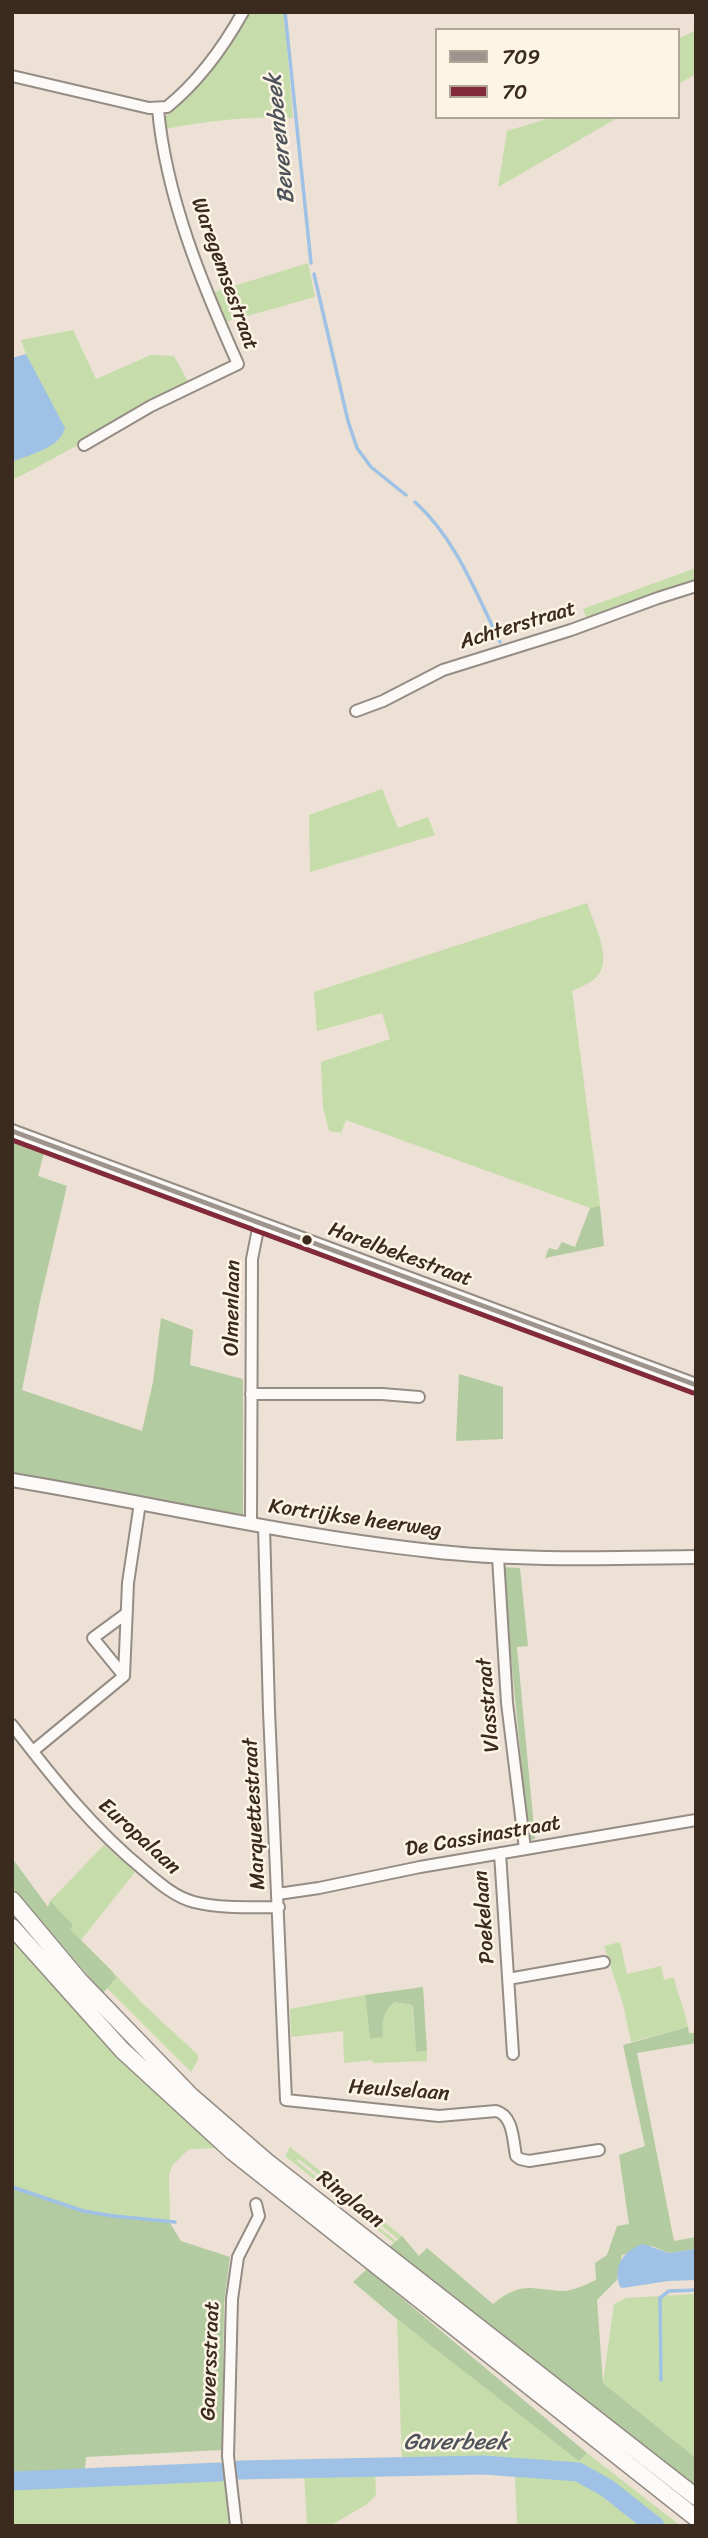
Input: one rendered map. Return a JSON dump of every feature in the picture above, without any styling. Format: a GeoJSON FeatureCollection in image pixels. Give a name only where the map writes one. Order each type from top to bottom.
{"type":"FeatureCollection","features":[{"type":"Feature","properties":{"kind":"main road","name":"Ringlaan"},"geometry":{"type":"LineString","coordinates":[[12,1900],[79,1980],[191,2096],[266,2161],[696,2497]]}},
{"type":"Feature","properties":{"kind":"main road","name":"Ringlaan"},"geometry":{"type":"LineString","coordinates":[[12,1927],[122,2050],[223,2143],[407,2292],[696,2518]]}},
{"type":"Feature","properties":{"kind":"street"},"geometry":{"type":"LineString","coordinates":[[12,76],[158,109],[167,107],[201,73],[221,48],[243,12]]}},
{"type":"Feature","properties":{"kind":"street","name":"Waregemsestraat"},"geometry":{"type":"LineString","coordinates":[[84,446],[151,406],[238,364],[203,285],[190,248],[162,148],[158,109]]}},
{"type":"Feature","properties":{"kind":"street","name":"Achterstraat"},"geometry":{"type":"LineString","coordinates":[[356,711],[383,701],[443,670],[571,630],[658,597],[696,586]]}},
{"type":"Feature","properties":{"kind":"street","name":"Harelbekestraat"},"geometry":{"type":"LineString","coordinates":[[12,1131],[696,1385]]}},
{"type":"Feature","properties":{"kind":"street","name":"Olmenlaan"},"geometry":{"type":"LineString","coordinates":[[258,1525],[251,1394],[252,1259],[259,1224]]}},
{"type":"Feature","properties":{"kind":"street"},"geometry":{"type":"LineString","coordinates":[[251,1394],[382,1394],[419,1397]]}},
{"type":"Feature","properties":{"kind":"street","name":"Kortrijkse heerweg"},"geometry":{"type":"LineString","coordinates":[[12,1480],[365,1543],[498,1557],[696,1557]]}},
{"type":"Feature","properties":{"kind":"street"},"geometry":{"type":"LineString","coordinates":[[33,1751],[124,1676],[128,1583],[140,1503]]}},
{"type":"Feature","properties":{"kind":"street","name":"Marquettestraat"},"geometry":{"type":"LineString","coordinates":[[258,1525],[279,1907],[286,2100]]}},
{"type":"Feature","properties":{"kind":"street","name":"Vlasstraat"},"geometry":{"type":"LineString","coordinates":[[498,1557],[507,1703],[525,1849]]}},
{"type":"Feature","properties":{"kind":"street"},"geometry":{"type":"LineString","coordinates":[[124,1676],[93,1638],[127,1613]]}},
{"type":"Feature","properties":{"kind":"street","name":"Europalaan"},"geometry":{"type":"LineString","coordinates":[[12,1725],[86,1817],[119,1850],[168,1890],[191,1902],[223,1907],[279,1907]]}},
{"type":"Feature","properties":{"kind":"street","name":"De Cassinastraat"},"geometry":{"type":"LineString","coordinates":[[278,1894],[696,1820]]}},
{"type":"Feature","properties":{"kind":"street","name":"Poekelaan"},"geometry":{"type":"LineString","coordinates":[[500,1853],[513,2054]]}},
{"type":"Feature","properties":{"kind":"street","name":"Poekelaan"},"geometry":{"type":"LineString","coordinates":[[508,1979],[604,1962]]}},
{"type":"Feature","properties":{"kind":"street","name":"Heulselaan"},"geometry":{"type":"LineString","coordinates":[[286,2100],[439,2116],[496,2111],[508,2118],[516,2156],[520,2160],[529,2161],[599,2150]]}},
{"type":"Feature","properties":{"kind":"street","name":"Gaversstraat"},"geometry":{"type":"LineString","coordinates":[[236,2526],[228,2456],[232,2299],[239,2258],[258,2218],[259,2210],[256,2204]]}},
{"type":"Feature","properties":{"kind":"green space"},"geometry":{"type":"Polygon","coordinates":[[[246,12],[284,12],[293,118],[229,120],[165,129],[162,126],[167,114],[210,68],[246,12]]]}},
{"type":"Feature","properties":{"kind":"green space"},"geometry":{"type":"Polygon","coordinates":[[[696,30],[696,74],[680,83],[680,38],[696,30]]]}},
{"type":"Feature","properties":{"kind":"green space"},"geometry":{"type":"Polygon","coordinates":[[[546,119],[616,119],[498,187],[507,131],[546,119]]]}},
{"type":"Feature","properties":{"kind":"green space"},"geometry":{"type":"Polygon","coordinates":[[[308,263],[315,297],[225,322],[211,293],[308,263]]]}},
{"type":"Feature","properties":{"kind":"green space"},"geometry":{"type":"Polygon","coordinates":[[[73,330],[96,379],[151,355],[174,356],[189,383],[12,480],[12,462],[57,442],[21,340],[73,330]]]}},
{"type":"Feature","properties":{"kind":"green space"},"geometry":{"type":"Polygon","coordinates":[[[696,568],[696,583],[587,619],[583,609],[696,568]]]}},
{"type":"Feature","properties":{"kind":"green space"},"geometry":{"type":"Polygon","coordinates":[[[382,789],[398,828],[428,817],[435,835],[310,872],[309,815],[382,789]]]}},
{"type":"Feature","properties":{"kind":"green space"},"geometry":{"type":"Polygon","coordinates":[[[587,903],[602,944],[603,965],[592,981],[572,991],[600,1206],[590,1208],[346,1120],[341,1133],[329,1131],[323,1107],[321,1062],[390,1039],[382,1013],[317,1031],[314,992],[587,903]]]}},
{"type":"Feature","properties":{"kind":"green space"},"geometry":{"type":"Polygon","coordinates":[[[12,1142],[44,1153],[38,1176],[67,1186],[22,1390],[142,1431],[153,1382],[161,1318],[193,1330],[190,1365],[243,1379],[243,1515],[12,1472],[12,1142]]]}},
{"type":"Feature","properties":{"kind":"green space"},"geometry":{"type":"Polygon","coordinates":[[[600,1206],[604,1246],[545,1258],[549,1248],[557,1250],[562,1242],[575,1247],[590,1208],[600,1206]]]}},
{"type":"Feature","properties":{"kind":"green space"},"geometry":{"type":"Polygon","coordinates":[[[459,1374],[503,1387],[503,1439],[456,1441],[459,1374]]]}},
{"type":"Feature","properties":{"kind":"green space"},"geometry":{"type":"Polygon","coordinates":[[[502,1567],[520,1568],[528,1646],[517,1647],[535,1839],[529,1840],[502,1567]]]}},
{"type":"Feature","properties":{"kind":"green space"},"geometry":{"type":"Polygon","coordinates":[[[104,1845],[135,1872],[81,1940],[50,1901],[104,1845]]]}},
{"type":"Feature","properties":{"kind":"green space"},"geometry":{"type":"Polygon","coordinates":[[[12,1858],[48,1907],[50,1901],[73,1925],[70,1929],[112,1971],[116,1978],[103,1993],[12,1887],[12,1858]]]}},
{"type":"Feature","properties":{"kind":"green space"},"geometry":{"type":"Polygon","coordinates":[[[12,1936],[220,2148],[189,2149],[172,2166],[169,2175],[170,2223],[87,2210],[12,2185],[12,1936]]]}},
{"type":"Feature","properties":{"kind":"green space"},"geometry":{"type":"Polygon","coordinates":[[[620,1942],[627,1974],[661,1966],[664,1980],[674,1977],[688,2027],[631,2042],[623,2004],[604,1946],[620,1942]]]}},
{"type":"Feature","properties":{"kind":"green space"},"geometry":{"type":"Polygon","coordinates":[[[112,1971],[198,2055],[191,2072],[107,1988],[116,1978],[112,1971]]]}},
{"type":"Feature","properties":{"kind":"green space"},"geometry":{"type":"Polygon","coordinates":[[[423,1987],[427,2051],[416,2052],[412,2005],[395,2002],[384,2018],[383,2037],[370,2039],[365,1995],[423,1987]]]}},
{"type":"Feature","properties":{"kind":"green space"},"geometry":{"type":"Polygon","coordinates":[[[365,1995],[370,2038],[383,2014],[395,2002],[412,2005],[416,2052],[427,2051],[427,2061],[373,2063],[372,2060],[344,2063],[343,2031],[291,2037],[290,2009],[365,1995]]]}},
{"type":"Feature","properties":{"kind":"green space"},"geometry":{"type":"Polygon","coordinates":[[[688,2027],[689,2033],[696,2033],[696,2043],[637,2053],[674,2241],[696,2237],[696,2249],[669,2253],[652,2246],[622,2255],[617,2280],[597,2300],[603,2383],[696,2458],[696,2486],[388,2248],[402,2236],[419,2256],[427,2248],[493,2304],[520,2289],[567,2291],[596,2280],[595,2263],[607,2255],[617,2226],[629,2224],[619,2155],[645,2146],[623,2045],[688,2027]]]}},
{"type":"Feature","properties":{"kind":"green space"},"geometry":{"type":"Polygon","coordinates":[[[290,2147],[402,2236],[398,2239],[299,2159],[297,2161],[396,2241],[394,2243],[285,2156],[290,2147]]]}},
{"type":"Feature","properties":{"kind":"green space"},"geometry":{"type":"Polygon","coordinates":[[[12,2185],[87,2210],[170,2223],[181,2241],[230,2257],[224,2303],[222,2450],[86,2457],[85,2469],[12,2475],[12,2185]]]}},
{"type":"Feature","properties":{"kind":"green space"},"geometry":{"type":"Polygon","coordinates":[[[367,2269],[587,2453],[579,2461],[397,2319],[353,2282],[367,2269]]]}},
{"type":"Feature","properties":{"kind":"green space"},"geometry":{"type":"Polygon","coordinates":[[[696,2294],[696,2458],[603,2383],[614,2304],[626,2298],[696,2294]]]}},
{"type":"Feature","properties":{"kind":"green space"},"geometry":{"type":"Polygon","coordinates":[[[397,2319],[579,2460],[587,2453],[681,2526],[659,2526],[615,2491],[577,2469],[495,2462],[402,2462],[397,2319]]]}},
{"type":"Feature","properties":{"kind":"green space"},"geometry":{"type":"Polygon","coordinates":[[[375,2471],[376,2495],[367,2504],[330,2526],[296,2526],[307,2524],[304,2474],[375,2471]]]}},
{"type":"Feature","properties":{"kind":"green space"},"geometry":{"type":"Polygon","coordinates":[[[515,2472],[578,2476],[592,2483],[649,2526],[517,2526],[515,2472]]]}},
{"type":"Feature","properties":{"kind":"green space"},"geometry":{"type":"Polygon","coordinates":[[[225,2475],[231,2526],[12,2526],[12,2486],[225,2475]]]}},
{"type":"Feature","properties":{"kind":"water"},"geometry":{"type":"Polygon","coordinates":[[[26,354],[65,428],[62,435],[51,445],[12,462],[12,358],[26,354]]]}},
{"type":"Feature","properties":{"kind":"water"},"geometry":{"type":"Polygon","coordinates":[[[643,2244],[669,2253],[696,2249],[696,2280],[620,2287],[618,2272],[621,2260],[630,2250],[643,2244]]]}},
{"type":"Feature","properties":{"kind":"waterway","name":"Beverenbeek"},"geometry":{"type":"LineString","coordinates":[[285,12],[311,263]]}},
{"type":"Feature","properties":{"kind":"waterway","name":"Beverenbeek"},"geometry":{"type":"LineString","coordinates":[[314,274],[348,421],[357,448],[371,467],[406,495]]}},
{"type":"Feature","properties":{"kind":"waterway","name":"Beverenbeek"},"geometry":{"type":"LineString","coordinates":[[415,502],[454,550],[500,642]]}},
{"type":"Feature","properties":{"kind":"waterway"},"geometry":{"type":"LineString","coordinates":[[12,2187],[83,2211],[175,2222]]}},
{"type":"Feature","properties":{"kind":"waterway"},"geometry":{"type":"LineString","coordinates":[[661,2380],[660,2298],[669,2291],[696,2290]]}},
{"type":"Feature","properties":{"kind":"waterway","name":"Gaverbeek"},"geometry":{"type":"LineString","coordinates":[[239,2470],[484,2465],[578,2472],[607,2488],[655,2526]]}},
{"type":"Feature","properties":{"kind":"waterway","name":"Gaverbeek"},"geometry":{"type":"LineString","coordinates":[[12,2481],[219,2472]]}},
{"type":"Feature","properties":{"kind":"transit line","name":"709"},"geometry":{"type":"LineString","coordinates":[[12,1131],[696,1385]]}},
{"type":"Feature","properties":{"kind":"transit line","name":"70"},"geometry":{"type":"LineString","coordinates":[[12,1140],[693,1393]]}}]}
